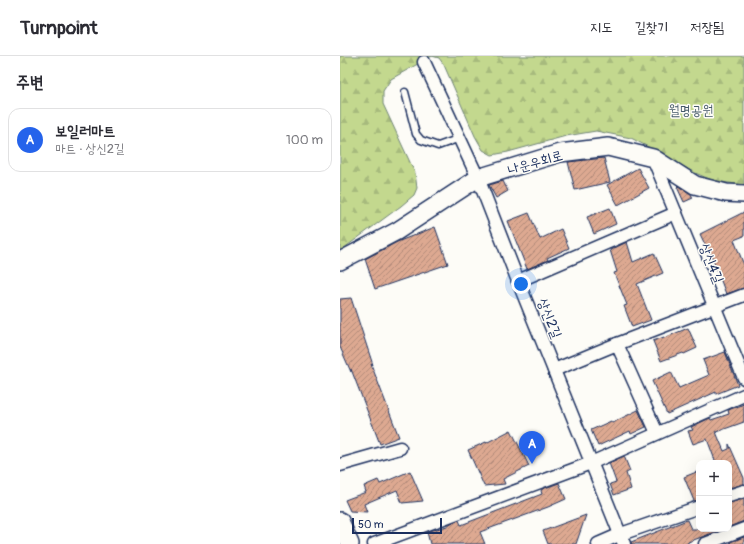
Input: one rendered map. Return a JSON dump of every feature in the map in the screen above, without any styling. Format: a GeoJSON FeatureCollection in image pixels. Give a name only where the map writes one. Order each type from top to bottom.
{"type":"FeatureCollection","features":[{"type":"Feature","properties":{"kind":"street","name":"상신2길"},"geometry":{"type":"LineString","coordinates":[[424,62],[478,178],[622,539]]}},
{"type":"Feature","properties":{"kind":"street","name":"나운우회로"},"geometry":{"type":"LineString","coordinates":[[340,261],[397,231],[478,178],[560,153],[608,147],[653,158],[695,185],[726,193],[744,194]]}},
{"type":"Feature","properties":{"kind":"street","name":"상신4길"},"geometry":{"type":"LineString","coordinates":[[653,158],[744,378]]}},
{"type":"Feature","properties":{"kind":"street"},"geometry":{"type":"LineString","coordinates":[[518,281],[676,213]]}},
{"type":"Feature","properties":{"kind":"street"},"geometry":{"type":"LineString","coordinates":[[554,370],[744,295]]}},
{"type":"Feature","properties":{"kind":"street"},"geometry":{"type":"LineString","coordinates":[[617,344],[657,434]]}},
{"type":"Feature","properties":{"kind":"street"},"geometry":{"type":"LineString","coordinates":[[374,544],[591,463],[744,395]]}},
{"type":"Feature","properties":{"kind":"street"},"geometry":{"type":"LineString","coordinates":[[340,465],[400,448]]}},
{"type":"Feature","properties":{"kind":"street"},"geometry":{"type":"LineString","coordinates":[[732,495],[744,491]]}},
{"type":"Feature","properties":{"kind":"street"},"geometry":{"type":"LineString","coordinates":[[598,544],[622,539],[696,508]]}},
{"type":"Feature","properties":{"kind":"street"},"geometry":{"type":"LineString","coordinates":[[340,521],[350,544]]}},
{"type":"Feature","properties":{"kind":"street"},"geometry":{"type":"LineString","coordinates":[[704,544],[724,541],[744,529]]}},
{"type":"Feature","properties":{"kind":"lane"},"geometry":{"type":"LineString","coordinates":[[405,92],[416,134],[421,140],[438,146],[460,138]]}},
{"type":"Feature","properties":{"kind":"green space"},"geometry":{"type":"Polygon","coordinates":[[[340,56],[432,56],[391,79],[383,91],[383,104],[415,173],[417,188],[414,195],[340,251],[340,56]]]}},
{"type":"Feature","properties":{"kind":"green space","name":"월명공원"},"geometry":{"type":"Polygon","coordinates":[[[432,56],[744,56],[744,185],[714,181],[693,172],[631,138],[596,131],[566,136],[492,155],[483,150],[475,136],[444,65],[439,58],[432,56]]]}},
{"type":"Feature","properties":{"kind":"building"},"geometry":{"type":"Polygon","coordinates":[[[604,158],[610,182],[575,190],[568,162],[604,158]]]}},
{"type":"Feature","properties":{"kind":"building"},"geometry":{"type":"Polygon","coordinates":[[[638,168],[649,188],[618,205],[607,185],[638,168]]]}},
{"type":"Feature","properties":{"kind":"building"},"geometry":{"type":"Polygon","coordinates":[[[503,181],[508,191],[496,198],[489,185],[503,181]]]}},
{"type":"Feature","properties":{"kind":"building"},"geometry":{"type":"Polygon","coordinates":[[[678,186],[691,194],[693,198],[684,202],[677,187],[678,186]]]}},
{"type":"Feature","properties":{"kind":"building"},"geometry":{"type":"Polygon","coordinates":[[[610,208],[616,224],[594,234],[587,217],[610,208]]]}},
{"type":"Feature","properties":{"kind":"building"},"geometry":{"type":"Polygon","coordinates":[[[744,212],[744,236],[734,240],[744,265],[744,288],[726,294],[710,252],[709,253],[700,234],[744,212]]]}},
{"type":"Feature","properties":{"kind":"building"},"geometry":{"type":"Polygon","coordinates":[[[529,213],[540,239],[561,229],[569,248],[547,258],[548,260],[527,269],[508,221],[529,213]]]}},
{"type":"Feature","properties":{"kind":"building"},"geometry":{"type":"Polygon","coordinates":[[[435,227],[448,264],[375,289],[365,259],[397,242],[435,227]]]}},
{"type":"Feature","properties":{"kind":"building"},"geometry":{"type":"Polygon","coordinates":[[[627,242],[633,262],[654,253],[663,273],[637,284],[651,320],[632,327],[624,306],[627,305],[614,273],[617,272],[610,250],[627,242]]]}},
{"type":"Feature","properties":{"kind":"building"},"geometry":{"type":"Polygon","coordinates":[[[351,298],[373,365],[371,364],[399,437],[380,444],[351,369],[351,372],[340,347],[340,299],[351,298]]]}},
{"type":"Feature","properties":{"kind":"building"},"geometry":{"type":"Polygon","coordinates":[[[688,328],[697,348],[684,354],[683,353],[661,361],[653,341],[688,328]]]}},
{"type":"Feature","properties":{"kind":"building"},"geometry":{"type":"Polygon","coordinates":[[[725,352],[738,385],[716,394],[716,392],[667,414],[652,381],[671,372],[679,388],[709,375],[703,360],[725,352]]]}},
{"type":"Feature","properties":{"kind":"building"},"geometry":{"type":"Polygon","coordinates":[[[744,404],[744,422],[716,432],[724,451],[729,449],[729,444],[744,478],[744,484],[732,487],[732,460],[715,460],[707,439],[693,444],[688,431],[693,430],[691,427],[710,418],[711,420],[729,414],[728,410],[744,404]]]}},
{"type":"Feature","properties":{"kind":"building"},"geometry":{"type":"Polygon","coordinates":[[[638,410],[646,427],[631,434],[630,431],[598,446],[591,430],[611,421],[612,423],[638,410]]]}},
{"type":"Feature","properties":{"kind":"building"},"geometry":{"type":"Polygon","coordinates":[[[511,430],[529,466],[503,479],[505,484],[484,486],[468,450],[486,443],[511,430]]]}},
{"type":"Feature","properties":{"kind":"building"},"geometry":{"type":"Polygon","coordinates":[[[624,456],[630,471],[626,473],[631,489],[614,495],[610,484],[616,482],[609,463],[624,456]]]}},
{"type":"Feature","properties":{"kind":"building"},"geometry":{"type":"Polygon","coordinates":[[[410,471],[423,501],[402,503],[397,490],[364,504],[367,512],[350,511],[345,500],[366,492],[364,486],[378,480],[380,484],[410,471]]]}},
{"type":"Feature","properties":{"kind":"building"},"geometry":{"type":"Polygon","coordinates":[[[696,472],[696,501],[694,501],[684,477],[696,472]]]}},
{"type":"Feature","properties":{"kind":"building"},"geometry":{"type":"Polygon","coordinates":[[[559,483],[566,499],[480,532],[485,544],[430,544],[427,532],[447,526],[459,520],[461,525],[542,494],[542,489],[559,483]]]}},
{"type":"Feature","properties":{"kind":"building"},"geometry":{"type":"Polygon","coordinates":[[[744,499],[744,521],[732,526],[732,502],[744,499]]]}},
{"type":"Feature","properties":{"kind":"building"},"geometry":{"type":"Polygon","coordinates":[[[586,515],[576,544],[548,544],[543,531],[586,515]]]}},
{"type":"Feature","properties":{"kind":"building"},"geometry":{"type":"Polygon","coordinates":[[[687,520],[691,529],[696,529],[696,532],[716,532],[688,542],[688,544],[631,544],[631,542],[687,520]]]}},
{"type":"Feature","properties":{"kind":"building"},"geometry":{"type":"Polygon","coordinates":[[[744,537],[744,544],[731,544],[730,542],[744,537]]]}},
{"type":"Feature","properties":{"kind":"place","name":"보일러마트"},"geometry":{"type":"Point","coordinates":[532,464]}}]}
